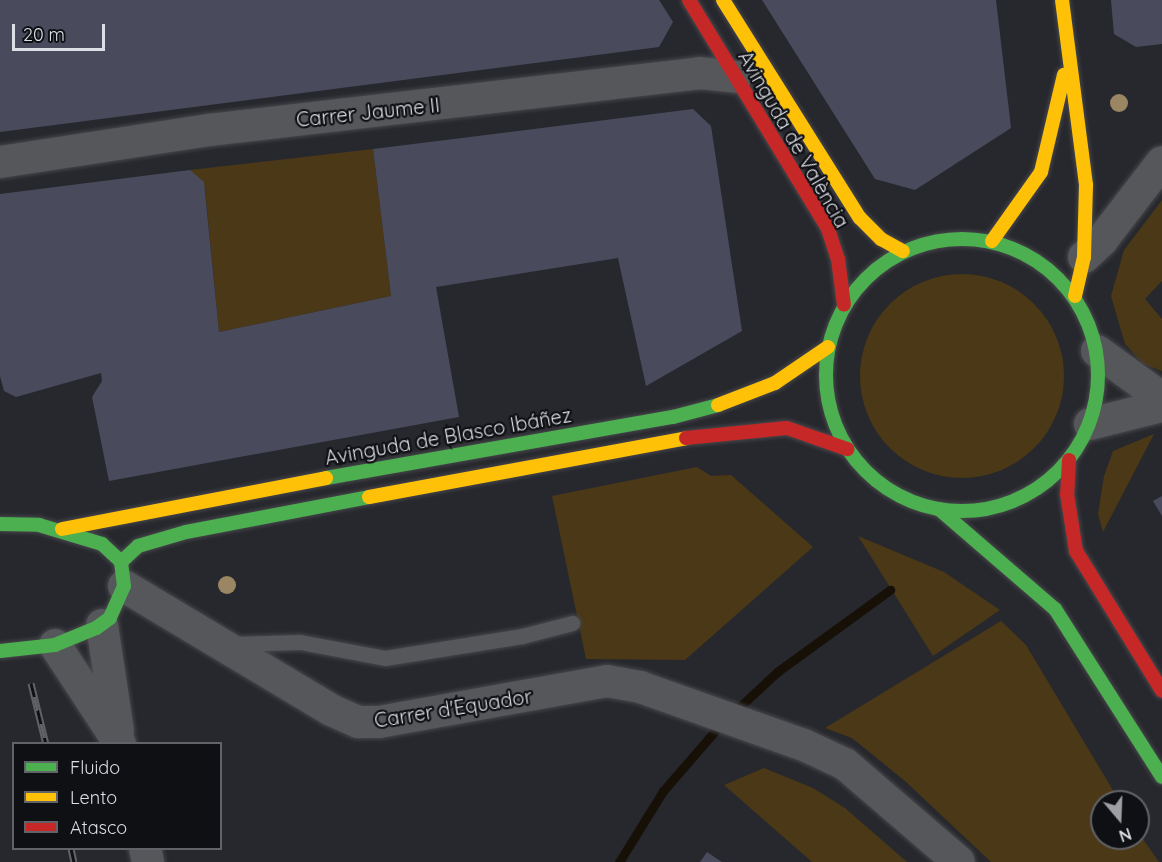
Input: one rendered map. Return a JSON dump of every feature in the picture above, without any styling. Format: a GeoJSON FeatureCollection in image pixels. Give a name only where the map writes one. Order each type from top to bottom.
{"type":"FeatureCollection","features":[{"type":"Feature","properties":{"kind":"main road","name":"Avinguda de València"},"geometry":{"type":"LineString","coordinates":[[689,0],[828,229],[838,259],[844,305]]}},
{"type":"Feature","properties":{"kind":"main road","name":"Avinguda de València"},"geometry":{"type":"LineString","coordinates":[[723,0],[860,218],[880,239],[903,251]]}},
{"type":"Feature","properties":{"kind":"main road"},"geometry":{"type":"LineString","coordinates":[[1062,0],[1086,185],[1084,257],[1075,296]]}},
{"type":"Feature","properties":{"kind":"main road"},"geometry":{"type":"LineString","coordinates":[[992,241],[1041,172],[1069,50]]}},
{"type":"Feature","properties":{"kind":"main road"},"geometry":{"type":"LineString","coordinates":[[952,239],[992,241],[1024,252],[1052,272],[1075,296],[1097,351],[1098,394],[1090,424],[1069,460],[1048,480],[1015,500],[968,511],[939,510],[912,502],[886,489],[847,449],[831,417],[825,382],[828,347],[844,305],[880,265],[903,251],[952,239]]}},
{"type":"Feature","properties":{"kind":"main road","name":"Avinguda de Blasco Ibáñez"},"geometry":{"type":"LineString","coordinates":[[62,530],[225,496],[673,417],[733,401],[775,383],[828,347]]}},
{"type":"Feature","properties":{"kind":"main road"},"geometry":{"type":"LineString","coordinates":[[1,656],[55,645],[102,625],[120,603],[123,574],[138,546],[186,532],[710,433],[787,428],[847,449]]}},
{"type":"Feature","properties":{"kind":"main road"},"geometry":{"type":"LineString","coordinates":[[1069,460],[1067,494],[1076,551],[1162,691]]}},
{"type":"Feature","properties":{"kind":"main road"},"geometry":{"type":"LineString","coordinates":[[939,510],[1020,575],[1055,609],[1162,777]]}},
{"type":"Feature","properties":{"kind":"main road"},"geometry":{"type":"LineString","coordinates":[[0,524],[62,530],[102,544],[123,574]]}},
{"type":"Feature","properties":{"kind":"street","name":"Carrer Jaume II"},"geometry":{"type":"LineString","coordinates":[[0,162],[209,130],[699,72],[736,77]]}},
{"type":"Feature","properties":{"kind":"street"},"geometry":{"type":"LineString","coordinates":[[1084,257],[1102,240],[1162,162]]}},
{"type":"Feature","properties":{"kind":"street"},"geometry":{"type":"LineString","coordinates":[[1097,351],[1162,398]]}},
{"type":"Feature","properties":{"kind":"street"},"geometry":{"type":"LineString","coordinates":[[1090,424],[1162,406]]}},
{"type":"Feature","properties":{"kind":"street","name":"Carrer d'Equador"},"geometry":{"type":"LineString","coordinates":[[123,574],[222,645],[331,710],[358,722],[379,722],[607,681],[640,687],[804,745],[865,777],[959,862]]}},
{"type":"Feature","properties":{"kind":"street"},"geometry":{"type":"LineString","coordinates":[[102,625],[120,742]]}},
{"type":"Feature","properties":{"kind":"street"},"geometry":{"type":"LineString","coordinates":[[55,645],[120,742]]}},
{"type":"Feature","properties":{"kind":"lane"},"geometry":{"type":"LineString","coordinates":[[222,645],[300,642],[385,658],[522,636],[572,623]]}},
{"type":"Feature","properties":{"kind":"shaded area"},"geometry":{"type":"Polygon","coordinates":[[[373,149],[391,296],[219,332],[205,189],[190,170],[373,149]]]}},
{"type":"Feature","properties":{"kind":"shaded area"},"geometry":{"type":"Polygon","coordinates":[[[1162,200],[1162,281],[1145,299],[1162,319],[1162,371],[1143,364],[1125,344],[1111,296],[1124,250],[1162,200]]]}},
{"type":"Feature","properties":{"kind":"shaded area"},"geometry":{"type":"Polygon","coordinates":[[[952,274],[972,274],[992,278],[1010,286],[1027,297],[1041,311],[1060,346],[1064,376],[1060,406],[1052,424],[1041,441],[1027,455],[992,474],[972,478],[952,478],[932,474],[914,466],[897,455],[883,441],[864,406],[860,386],[860,366],[864,346],[872,328],[883,311],[897,297],[932,278],[952,274]]]}},
{"type":"Feature","properties":{"kind":"shaded area"},"geometry":{"type":"Polygon","coordinates":[[[1154,434],[1103,532],[1098,514],[1104,476],[1113,451],[1154,434]]]}},
{"type":"Feature","properties":{"kind":"shaded area"},"geometry":{"type":"Polygon","coordinates":[[[697,467],[711,476],[731,475],[813,547],[685,660],[586,659],[552,496],[697,467]]]}},
{"type":"Feature","properties":{"kind":"shaded area"},"geometry":{"type":"Polygon","coordinates":[[[858,536],[944,572],[1000,610],[933,656],[858,536]]]}},
{"type":"Feature","properties":{"kind":"shaded area"},"geometry":{"type":"Polygon","coordinates":[[[1001,621],[1026,645],[1113,790],[1090,790],[1090,850],[1150,849],[1159,862],[991,862],[905,781],[852,738],[825,728],[1001,621]]]}},
{"type":"Feature","properties":{"kind":"shaded area"},"geometry":{"type":"Polygon","coordinates":[[[764,768],[813,788],[845,808],[907,862],[812,862],[724,785],[764,768]]]}},
{"type":"Feature","properties":{"kind":"building"},"geometry":{"type":"Polygon","coordinates":[[[0,0],[659,0],[673,22],[659,47],[0,132],[0,0]]]}},
{"type":"Feature","properties":{"kind":"building"},"geometry":{"type":"Polygon","coordinates":[[[762,0],[996,0],[1011,128],[915,190],[875,179],[762,0]]]}},
{"type":"Feature","properties":{"kind":"building"},"geometry":{"type":"Polygon","coordinates":[[[1111,0],[1162,0],[1162,44],[1136,47],[1114,34],[1111,0]]]}},
{"type":"Feature","properties":{"kind":"building"},"geometry":{"type":"Polygon","coordinates":[[[693,109],[711,126],[742,331],[646,386],[618,258],[436,287],[459,417],[109,481],[92,397],[102,381],[101,373],[16,397],[4,391],[0,376],[0,194],[190,170],[204,182],[219,332],[391,296],[373,149],[693,109]]]}},
{"type":"Feature","properties":{"kind":"building"},"geometry":{"type":"Polygon","coordinates":[[[1162,496],[1162,516],[1153,501],[1162,496]]]}},
{"type":"Feature","properties":{"kind":"building"},"geometry":{"type":"Polygon","coordinates":[[[707,852],[722,862],[700,862],[707,852]]]}},
{"type":"Feature","properties":{"kind":"waterway"},"geometry":{"type":"LineString","coordinates":[[732,714],[777,672],[890,590]]}},
{"type":"Feature","properties":{"kind":"waterway"},"geometry":{"type":"LineString","coordinates":[[619,862],[663,791],[722,723]]}},
{"type":"Feature","properties":{"kind":"railway"},"geometry":{"type":"LineString","coordinates":[[31,683],[46,742]]}},
{"type":"Feature","properties":{"kind":"railway"},"geometry":{"type":"LineString","coordinates":[[71,850],[74,862]]}},
{"type":"Feature","properties":{"kind":"traffic: fast"},"geometry":{"type":"LineString","coordinates":[[949,239],[975,239],[1002,244],[1014,249],[1049,269],[1059,278],[1075,299],[1093,335],[1098,375],[1093,415],[1075,451],[1059,472],[1038,488],[1002,506],[975,511],[949,511],[922,506],[898,495],[875,481],[856,462],[831,415],[826,388],[826,362],[831,335],[842,311],[856,288],[875,269],[922,244],[949,239]]}},
{"type":"Feature","properties":{"kind":"traffic: fast"},"geometry":{"type":"LineString","coordinates":[[326,478],[673,417],[718,405]]}},
{"type":"Feature","properties":{"kind":"traffic: fast"},"geometry":{"type":"LineString","coordinates":[[121,562],[138,546],[186,532],[369,497]]}},
{"type":"Feature","properties":{"kind":"traffic: fast"},"geometry":{"type":"LineString","coordinates":[[939,509],[1055,609],[1162,777]]}},
{"type":"Feature","properties":{"kind":"traffic: fast"},"geometry":{"type":"LineString","coordinates":[[0,524],[39,525],[102,544],[121,562],[124,586],[110,618],[96,628],[55,645],[0,651]]}},
{"type":"Feature","properties":{"kind":"traffic: slow"},"geometry":{"type":"LineString","coordinates":[[723,0],[860,218],[881,239],[903,251]]}},
{"type":"Feature","properties":{"kind":"traffic: slow"},"geometry":{"type":"LineString","coordinates":[[1062,0],[1086,185],[1084,257],[1075,296]]}},
{"type":"Feature","properties":{"kind":"traffic: slow"},"geometry":{"type":"LineString","coordinates":[[992,241],[1041,172],[1064,75]]}},
{"type":"Feature","properties":{"kind":"traffic: slow"},"geometry":{"type":"LineString","coordinates":[[718,405],[775,383],[828,347]]}},
{"type":"Feature","properties":{"kind":"traffic: slow"},"geometry":{"type":"LineString","coordinates":[[369,497],[686,438]]}},
{"type":"Feature","properties":{"kind":"traffic: slow"},"geometry":{"type":"LineString","coordinates":[[62,529],[326,478]]}},
{"type":"Feature","properties":{"kind":"traffic: jam"},"geometry":{"type":"LineString","coordinates":[[689,0],[828,229],[838,259],[844,305]]}},
{"type":"Feature","properties":{"kind":"traffic: jam"},"geometry":{"type":"LineString","coordinates":[[686,438],[787,428],[847,449]]}},
{"type":"Feature","properties":{"kind":"traffic: jam"},"geometry":{"type":"LineString","coordinates":[[1069,460],[1067,494],[1076,551],[1162,691]]}}]}
